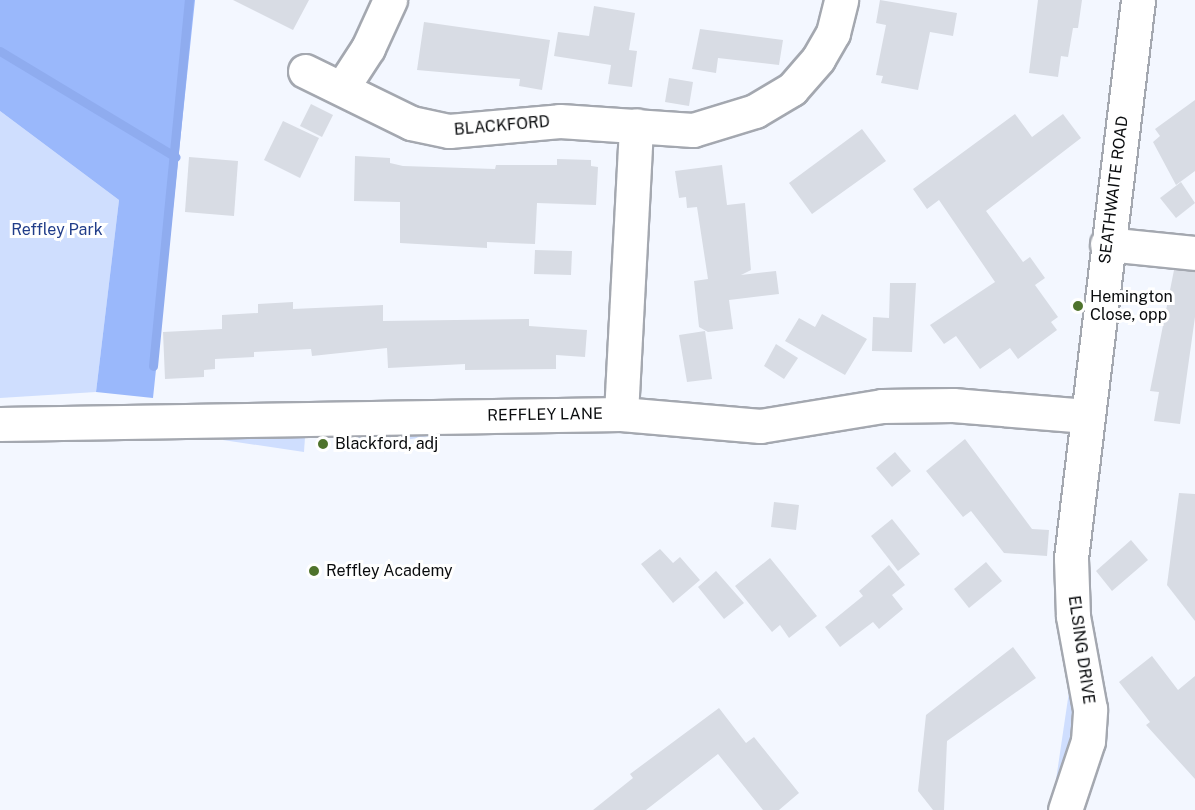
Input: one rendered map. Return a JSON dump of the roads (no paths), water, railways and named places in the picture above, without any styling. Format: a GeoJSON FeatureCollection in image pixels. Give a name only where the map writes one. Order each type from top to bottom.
{"type":"FeatureCollection","features":[{"type":"Feature","properties":{"kind":"street"},"geometry":{"type":"LineString","coordinates":[[342,88],[368,48],[390,0]]}},
{"type":"Feature","properties":{"kind":"street","name":"BLACKFORD"},"geometry":{"type":"LineString","coordinates":[[305,71],[411,123],[449,131],[560,121],[693,129],[725,123],[765,105],[792,88],[818,59],[833,33],[841,0]]}},
{"type":"Feature","properties":{"kind":"street","name":"SEATHWAITE ROAD"},"geometry":{"type":"LineString","coordinates":[[1087,416],[1138,0]]}},
{"type":"Feature","properties":{"kind":"street"},"geometry":{"type":"LineString","coordinates":[[621,414],[636,125]]}},
{"type":"Feature","properties":{"kind":"street"},"geometry":{"type":"LineString","coordinates":[[1107,244],[1195,253]]}},
{"type":"Feature","properties":{"kind":"street","name":"REFFLEY LANE"},"geometry":{"type":"LineString","coordinates":[[0,424],[621,414],[759,426],[882,406],[953,405],[1087,416]]}},
{"type":"Feature","properties":{"kind":"street","name":"ELSING DRIVE"},"geometry":{"type":"LineString","coordinates":[[1065,810],[1088,741],[1090,709],[1071,587],[1087,416]]}},
{"type":"Feature","properties":{"kind":"waterway"},"geometry":{"type":"LineString","coordinates":[[153,366],[189,0]]}},
{"type":"Feature","properties":{"kind":"waterway"},"geometry":{"type":"LineString","coordinates":[[0,51],[176,157]]}},
{"type":"Feature","properties":{"kind":"place","name":"Hemington Close, opp"},"geometry":{"type":"Point","coordinates":[1078,306]}},
{"type":"Feature","properties":{"kind":"place","name":"Blackford, adj"},"geometry":{"type":"Point","coordinates":[323,444]}},
{"type":"Feature","properties":{"kind":"place","name":"Reffley Academy"},"geometry":{"type":"Point","coordinates":[314,571]}},
{"type":"Feature","properties":{"kind":"park label","name":"Reffley Park"},"geometry":{"type":"Point","coordinates":[57,230]}}]}
